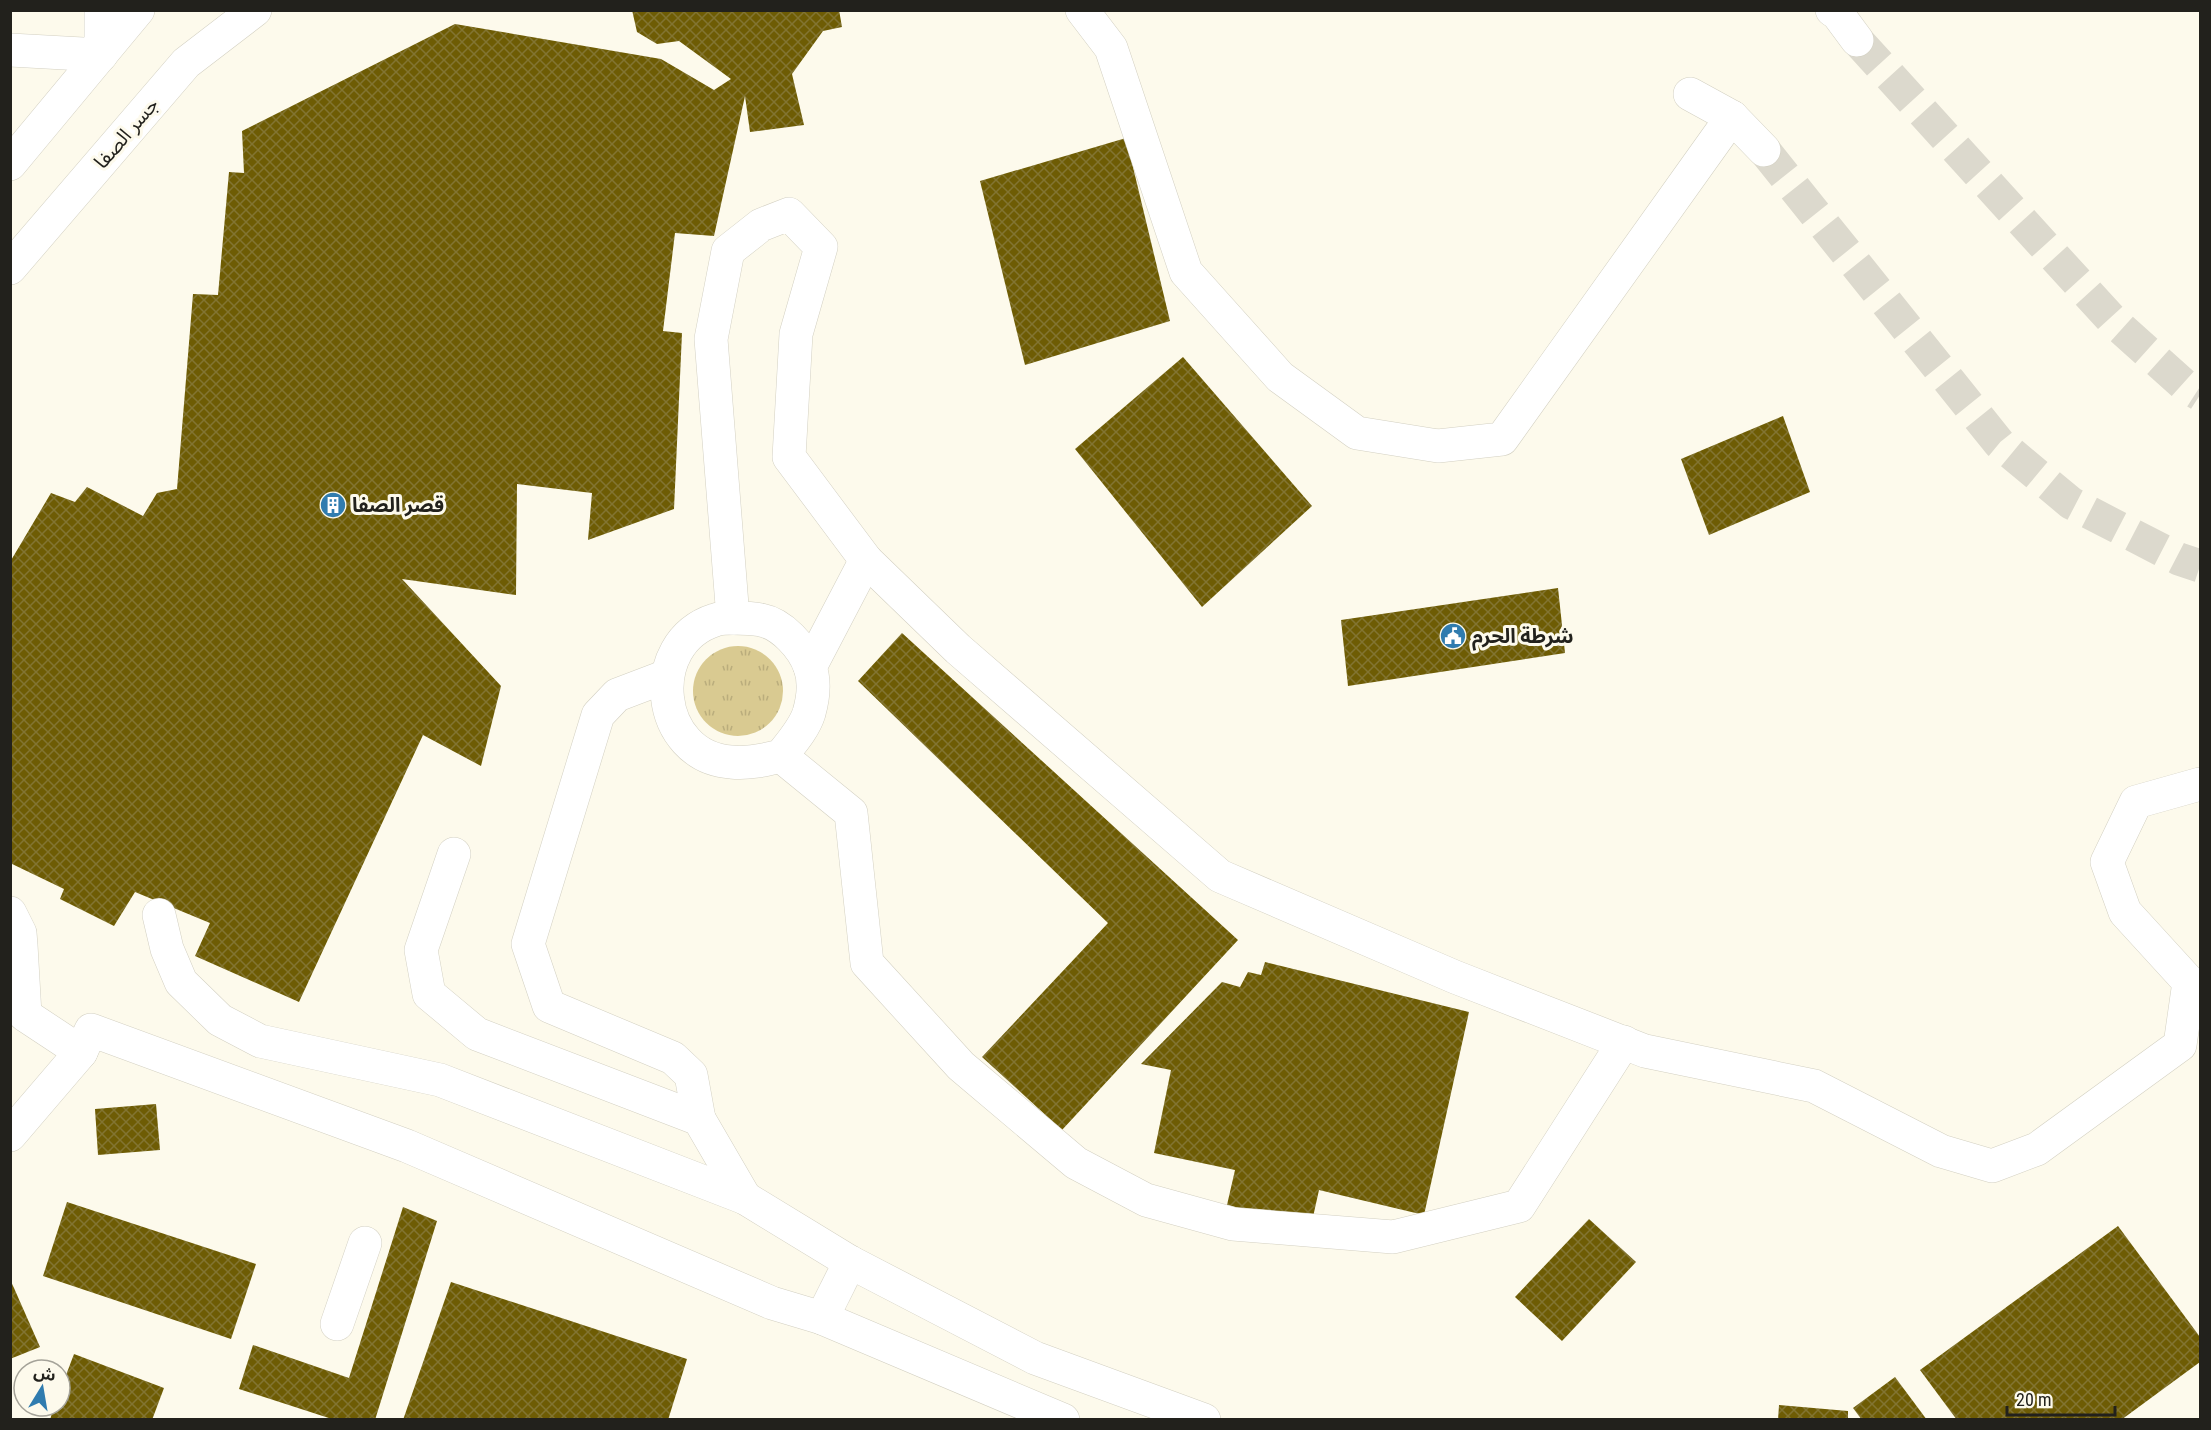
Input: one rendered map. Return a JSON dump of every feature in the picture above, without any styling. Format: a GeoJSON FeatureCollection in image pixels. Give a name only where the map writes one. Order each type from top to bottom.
{"type":"FeatureCollection","features":[{"type":"Feature","properties":{"kind":"street"},"geometry":{"type":"LineString","coordinates":[[101,10],[101,55]]}},
{"type":"Feature","properties":{"kind":"street"},"geometry":{"type":"LineString","coordinates":[[10,164],[138,10]]}},
{"type":"Feature","properties":{"kind":"street","name":"جسر الصفا"},"geometry":{"type":"LineString","coordinates":[[10,268],[186,63],[255,10]]}},
{"type":"Feature","properties":{"kind":"street"},"geometry":{"type":"LineString","coordinates":[[1082,10],[1111,48],[1186,272],[1280,376],[1357,433],[1438,446],[1502,439],[1732,117]]}},
{"type":"Feature","properties":{"kind":"street"},"geometry":{"type":"LineString","coordinates":[[1835,11],[1857,40]]}},
{"type":"Feature","properties":{"kind":"street"},"geometry":{"type":"LineString","coordinates":[[10,50],[101,55]]}},
{"type":"Feature","properties":{"kind":"street"},"geometry":{"type":"LineString","coordinates":[[1690,94],[1732,117],[1764,150]]}},
{"type":"Feature","properties":{"kind":"street"},"geometry":{"type":"LineString","coordinates":[[733,618],[711,339],[728,251],[761,225],[789,214],[821,247],[796,334],[789,457],[866,560],[958,648],[1220,876],[1455,977],[1644,1051],[1814,1086],[1941,1151],[1992,1166],[2037,1149],[2180,1046],[2188,982],[2125,912],[2107,862],[2136,802],[2200,784]]}},
{"type":"Feature","properties":{"kind":"street"},"geometry":{"type":"LineString","coordinates":[[810,667],[866,560]]}},
{"type":"Feature","properties":{"kind":"street"},"geometry":{"type":"LineString","coordinates":[[733,618],[762,620],[783,630],[799,647],[810,667],[813,691],[808,715],[796,737],[781,756],[754,762],[729,762],[706,755],[687,741],[673,722],[666,700],[667,676],[675,652],[692,633],[715,620],[733,618]]}},
{"type":"Feature","properties":{"kind":"street"},"geometry":{"type":"LineString","coordinates":[[667,676],[617,695],[598,715],[528,944],[549,1006],[673,1058],[691,1076],[699,1119],[745,1198]]}},
{"type":"Feature","properties":{"kind":"street"},"geometry":{"type":"LineString","coordinates":[[781,756],[851,813],[867,963],[970,1074],[1076,1163],[1146,1200],[1233,1224],[1393,1238],[1519,1206],[1624,1042]]}},
{"type":"Feature","properties":{"kind":"street"},"geometry":{"type":"LineString","coordinates":[[454,854],[421,950],[429,994],[477,1034],[699,1119]]}},
{"type":"Feature","properties":{"kind":"street"},"geometry":{"type":"LineString","coordinates":[[10,913],[20,933],[25,1015],[81,1052]]}},
{"type":"Feature","properties":{"kind":"street"},"geometry":{"type":"LineString","coordinates":[[159,915],[167,949],[181,982],[220,1020],[260,1041],[440,1080],[745,1198],[850,1262],[1035,1358],[1204,1419]]}},
{"type":"Feature","properties":{"kind":"street"},"geometry":{"type":"LineString","coordinates":[[10,1135],[81,1052],[90,1030],[407,1146],[772,1303],[822,1318],[1063,1419]]}},
{"type":"Feature","properties":{"kind":"street"},"geometry":{"type":"LineString","coordinates":[[337,1324],[365,1243]]}},
{"type":"Feature","properties":{"kind":"street"},"geometry":{"type":"LineString","coordinates":[[822,1318],[850,1262]]}},
{"type":"Feature","properties":{"kind":"green space"},"geometry":{"type":"Polygon","coordinates":[[[738,646],[755,649],[770,659],[780,674],[783,691],[780,708],[770,723],[755,733],[738,736],[721,733],[706,723],[696,708],[693,691],[696,674],[706,659],[721,649],[738,646]]]}},
{"type":"Feature","properties":{"kind":"building","name":"قصر الصفا"},"geometry":{"type":"Polygon","coordinates":[[[632,10],[839,10],[842,27],[823,31],[792,74],[804,125],[750,132],[745,96],[714,236],[675,233],[663,331],[682,333],[674,509],[588,540],[592,493],[517,484],[516,595],[402,579],[501,686],[481,766],[423,735],[299,1002],[195,956],[210,923],[135,892],[114,926],[60,899],[64,889],[10,863],[10,562],[51,493],[75,502],[87,487],[143,516],[157,493],[177,489],[193,294],[218,295],[229,172],[244,173],[242,131],[455,24],[661,59],[714,90],[731,79],[679,41],[657,44],[637,32],[632,10]]]}},
{"type":"Feature","properties":{"kind":"building"},"geometry":{"type":"Polygon","coordinates":[[[1126,138],[1170,321],[1025,365],[980,181],[1126,138]]]}},
{"type":"Feature","properties":{"kind":"building"},"geometry":{"type":"Polygon","coordinates":[[[1183,357],[1312,506],[1202,607],[1075,449],[1183,357]]]}},
{"type":"Feature","properties":{"kind":"building"},"geometry":{"type":"Polygon","coordinates":[[[1783,416],[1810,492],[1709,535],[1681,459],[1783,416]]]}},
{"type":"Feature","properties":{"kind":"building","name":"شرطة الحرم"},"geometry":{"type":"Polygon","coordinates":[[[1558,588],[1565,653],[1348,686],[1341,620],[1558,588]]]}},
{"type":"Feature","properties":{"kind":"building"},"geometry":{"type":"Polygon","coordinates":[[[902,633],[1238,940],[1062,1130],[982,1057],[1108,923],[858,681],[902,633]]]}},
{"type":"Feature","properties":{"kind":"building"},"geometry":{"type":"Polygon","coordinates":[[[1265,962],[1469,1012],[1424,1215],[1319,1190],[1311,1226],[1227,1205],[1235,1170],[1154,1153],[1171,1070],[1141,1064],[1222,982],[1240,987],[1248,972],[1261,975],[1265,962]]]}},
{"type":"Feature","properties":{"kind":"building"},"geometry":{"type":"Polygon","coordinates":[[[156,1104],[160,1150],[98,1155],[95,1109],[156,1104]]]}},
{"type":"Feature","properties":{"kind":"building"},"geometry":{"type":"Polygon","coordinates":[[[67,1202],[256,1264],[231,1339],[43,1276],[67,1202]]]}},
{"type":"Feature","properties":{"kind":"building"},"geometry":{"type":"Polygon","coordinates":[[[403,1207],[437,1221],[375,1420],[335,1420],[239,1389],[253,1345],[349,1378],[403,1207]]]}},
{"type":"Feature","properties":{"kind":"building"},"geometry":{"type":"Polygon","coordinates":[[[1589,1219],[1636,1262],[1562,1341],[1515,1297],[1589,1219]]]}},
{"type":"Feature","properties":{"kind":"building"},"geometry":{"type":"Polygon","coordinates":[[[2118,1226],[2200,1337],[2200,1362],[2121,1420],[1957,1420],[1920,1370],[2118,1226]]]}},
{"type":"Feature","properties":{"kind":"building"},"geometry":{"type":"Polygon","coordinates":[[[10,1279],[40,1347],[10,1359],[10,1279]]]}},
{"type":"Feature","properties":{"kind":"building"},"geometry":{"type":"Polygon","coordinates":[[[451,1282],[687,1359],[668,1420],[403,1420],[451,1282]]]}},
{"type":"Feature","properties":{"kind":"building"},"geometry":{"type":"Polygon","coordinates":[[[74,1354],[164,1388],[152,1420],[50,1420],[51,1418],[72,1418],[72,1359],[74,1354]]]}},
{"type":"Feature","properties":{"kind":"building"},"geometry":{"type":"Polygon","coordinates":[[[1895,1377],[1927,1420],[1862,1420],[1853,1408],[1895,1377]]]}},
{"type":"Feature","properties":{"kind":"building"},"geometry":{"type":"Polygon","coordinates":[[[1779,1405],[1848,1411],[1848,1420],[1778,1420],[1779,1405]]]}},
{"type":"Feature","properties":{"kind":"tunnel"},"geometry":{"type":"LineString","coordinates":[[1857,40],[2113,321],[2183,384],[2200,395]]}},
{"type":"Feature","properties":{"kind":"tunnel"},"geometry":{"type":"LineString","coordinates":[[1764,150],[1999,443],[2071,503],[2179,559],[2200,566]]}},
{"type":"Feature","properties":{"kind":"place","name":"قصر الصفا"},"geometry":{"type":"Point","coordinates":[333,505]}},
{"type":"Feature","properties":{"kind":"place","name":"شرطة الحرم"},"geometry":{"type":"Point","coordinates":[1453,636]}}]}
